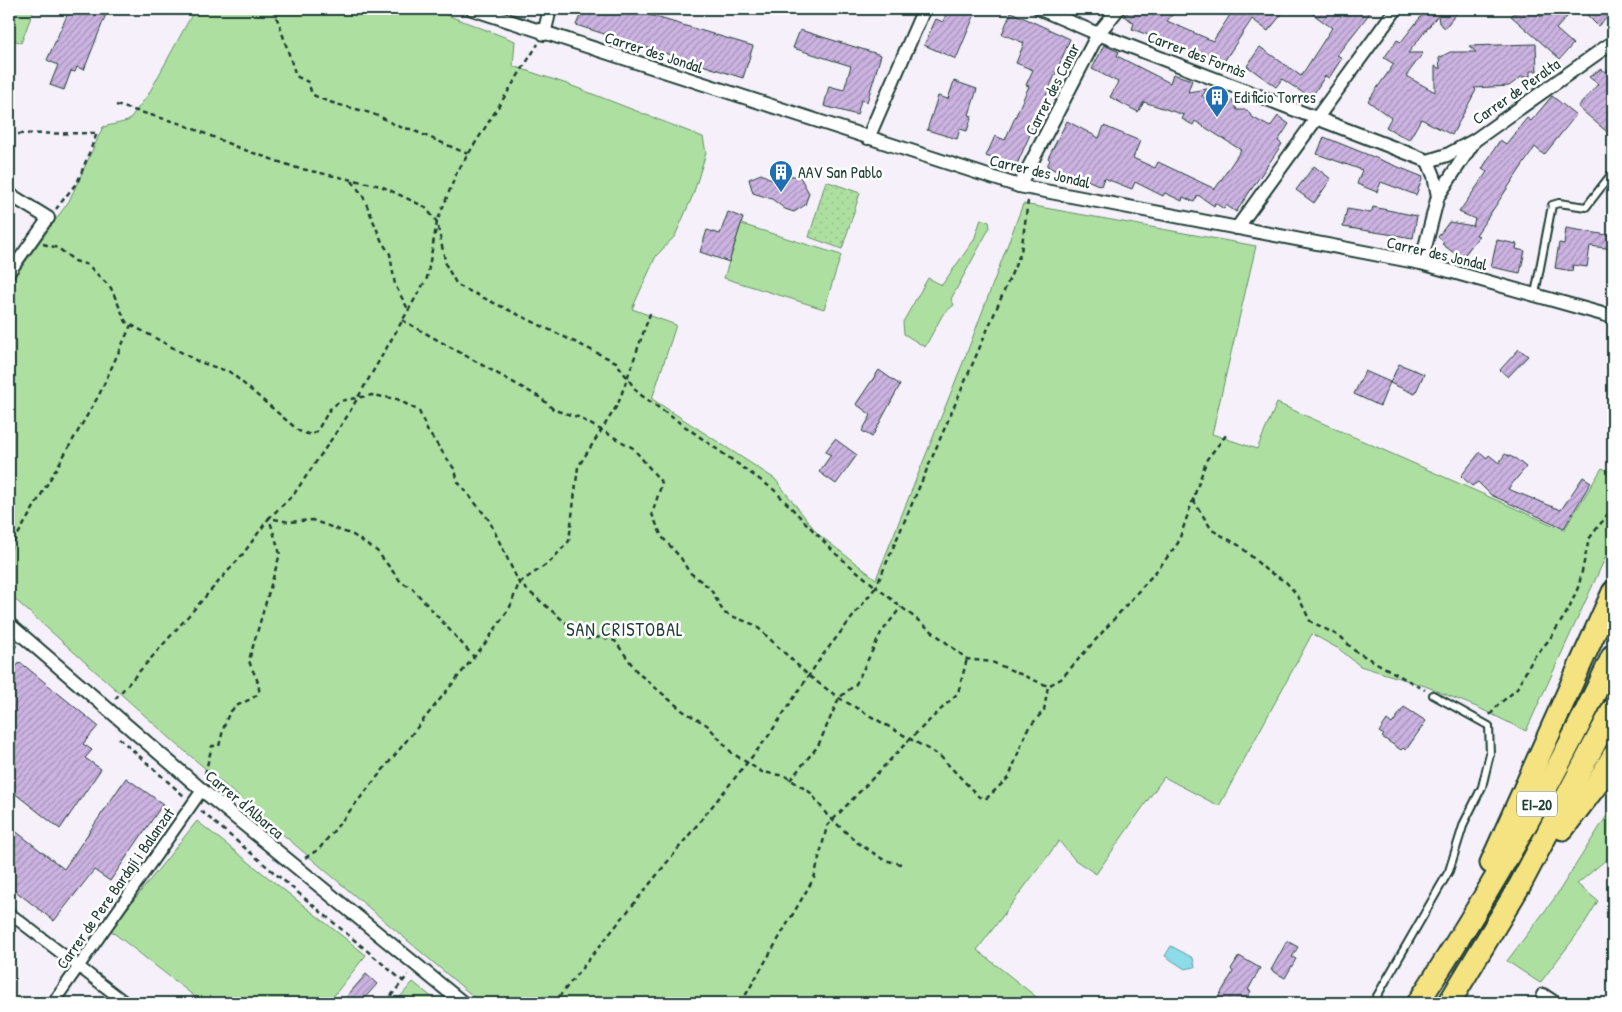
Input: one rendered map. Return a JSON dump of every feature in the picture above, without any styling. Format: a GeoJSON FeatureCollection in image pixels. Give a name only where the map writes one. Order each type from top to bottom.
{"type":"FeatureCollection","features":[{"type":"Feature","properties":{"kind":"highway"},"geometry":{"type":"LineString","coordinates":[[1454,948],[1524,787],[1613,592]]}},
{"type":"Feature","properties":{"kind":"highway","name":"EI-20"},"geometry":{"type":"LineString","coordinates":[[1418,1003],[1454,948],[1555,772],[1613,656]]}},
{"type":"Feature","properties":{"kind":"highway","name":"EI-20"},"geometry":{"type":"LineString","coordinates":[[1449,1003],[1520,885],[1613,709]]}},
{"type":"Feature","properties":{"kind":"highway"},"geometry":{"type":"LineString","coordinates":[[1520,885],[1595,787],[1613,756]]}},
{"type":"Feature","properties":{"kind":"street","name":"Carrer des Jondal"},"geometry":{"type":"LineString","coordinates":[[472,9],[544,34],[1024,187],[1421,263],[1613,317]]}},
{"type":"Feature","properties":{"kind":"street"},"geometry":{"type":"LineString","coordinates":[[544,34],[550,9]]}},
{"type":"Feature","properties":{"kind":"street"},"geometry":{"type":"LineString","coordinates":[[868,138],[924,9]]}},
{"type":"Feature","properties":{"kind":"street","name":"Carrer des Fornàs"},"geometry":{"type":"LineString","coordinates":[[1040,9],[1098,34],[1428,161]]}},
{"type":"Feature","properties":{"kind":"street","name":"Carrer des Canar"},"geometry":{"type":"LineString","coordinates":[[1024,187],[1098,34],[1118,9]]}},
{"type":"Feature","properties":{"kind":"street"},"geometry":{"type":"LineString","coordinates":[[1237,228],[1396,9]]}},
{"type":"Feature","properties":{"kind":"street","name":"Carrer de Peralta"},"geometry":{"type":"LineString","coordinates":[[1421,263],[1438,196],[1475,140],[1613,42]]}},
{"type":"Feature","properties":{"kind":"street"},"geometry":{"type":"LineString","coordinates":[[1438,196],[1434,176],[1428,161],[1447,155],[1475,140]]}},
{"type":"Feature","properties":{"kind":"street"},"geometry":{"type":"LineString","coordinates":[[9,194],[48,218],[9,273]]}},
{"type":"Feature","properties":{"kind":"street","name":"Carrer d'Albarca"},"geometry":{"type":"LineString","coordinates":[[9,624],[202,790],[415,966],[463,1003]]}},
{"type":"Feature","properties":{"kind":"street","name":"Carrer de Pere Bardají i Balanzat"},"geometry":{"type":"LineString","coordinates":[[53,1003],[202,790]]}},
{"type":"Feature","properties":{"kind":"street"},"geometry":{"type":"LineString","coordinates":[[9,914],[126,1003]]}},
{"type":"Feature","properties":{"kind":"street"},"geometry":{"type":"LineString","coordinates":[[1543,995],[1555,1003]]}},
{"type":"Feature","properties":{"kind":"lane"},"geometry":{"type":"LineString","coordinates":[[1535,294],[1552,206],[1559,203],[1586,207],[1613,172]]}},
{"type":"Feature","properties":{"kind":"lane"},"geometry":{"type":"LineString","coordinates":[[1373,1003],[1448,871],[1464,823],[1482,787],[1490,754],[1489,726],[1433,695]]}},
{"type":"Feature","properties":{"kind":"path"},"geometry":{"type":"LineString","coordinates":[[272,9],[279,23],[296,76],[308,82],[312,94],[324,101],[339,102],[346,107],[378,116],[400,128],[410,129],[468,154]]}},
{"type":"Feature","properties":{"kind":"path"},"geometry":{"type":"LineString","coordinates":[[107,708],[243,554],[269,518],[294,494],[356,399],[426,278],[437,222],[457,172],[544,34]]}},
{"type":"Feature","properties":{"kind":"path"},"geometry":{"type":"LineString","coordinates":[[116,105],[182,124],[239,148],[297,168],[382,186],[425,208],[437,222],[446,265],[457,285],[616,362],[638,393],[773,489],[836,554],[967,659],[992,662],[1048,686]]}},
{"type":"Feature","properties":{"kind":"path"},"geometry":{"type":"LineString","coordinates":[[9,134],[97,133],[78,181],[48,218]]}},
{"type":"Feature","properties":{"kind":"path"},"geometry":{"type":"LineString","coordinates":[[351,180],[363,196],[382,242],[390,254],[395,285],[409,310]]}},
{"type":"Feature","properties":{"kind":"path"},"geometry":{"type":"LineString","coordinates":[[554,1003],[767,738],[809,676],[876,587],[1021,252],[1024,187]]}},
{"type":"Feature","properties":{"kind":"path"},"geometry":{"type":"LineString","coordinates":[[32,240],[58,248],[75,261],[88,265],[111,288],[126,322],[199,362],[230,372],[299,431],[311,435],[317,431],[330,409],[340,401],[372,395],[397,399],[419,411],[427,430],[455,470],[458,482],[489,520],[519,583],[585,639],[602,637],[615,641],[638,673],[683,712],[707,725],[732,753],[762,772],[790,780],[811,792],[833,820],[858,843],[884,860],[905,865]]}},
{"type":"Feature","properties":{"kind":"path"},"geometry":{"type":"LineString","coordinates":[[282,880],[294,865],[319,849],[474,657],[510,607],[519,583],[550,562],[569,541],[578,467],[618,404],[651,311]]}},
{"type":"Feature","properties":{"kind":"path"},"geometry":{"type":"LineString","coordinates":[[402,320],[541,398],[554,410],[578,417],[633,448],[662,484],[652,514],[662,537],[681,558],[689,572],[710,588],[724,613],[754,625],[809,676],[839,698],[908,740],[940,756],[978,797],[987,798],[1010,777],[1027,730],[1044,710],[1048,686],[1061,678],[1159,568],[1178,543],[1207,459],[1227,434]]}},
{"type":"Feature","properties":{"kind":"path"},"geometry":{"type":"LineString","coordinates":[[9,550],[99,396],[131,325]]}},
{"type":"Feature","properties":{"kind":"path"},"geometry":{"type":"LineString","coordinates":[[1193,500],[1212,530],[1240,546],[1266,570],[1286,582],[1298,596],[1310,621],[1341,637],[1355,651],[1433,695]]}},
{"type":"Feature","properties":{"kind":"path"},"geometry":{"type":"LineString","coordinates":[[1489,726],[1489,717],[1499,704],[1516,690],[1534,657],[1549,640],[1569,609],[1579,585],[1589,538],[1613,507]]}},
{"type":"Feature","properties":{"kind":"path"},"geometry":{"type":"LineString","coordinates":[[269,518],[289,522],[312,520],[353,536],[377,551],[401,582],[412,588],[474,657]]}},
{"type":"Feature","properties":{"kind":"path"},"geometry":{"type":"LineString","coordinates":[[202,790],[212,746],[219,746],[231,710],[239,704],[249,702],[259,692],[258,677],[251,668],[249,660],[280,554],[269,518]]}},
{"type":"Feature","properties":{"kind":"path"},"geometry":{"type":"LineString","coordinates":[[790,780],[818,746],[839,698],[856,684],[881,633],[901,607]]}},
{"type":"Feature","properties":{"kind":"path"},"geometry":{"type":"LineString","coordinates":[[9,640],[23,652]]}},
{"type":"Feature","properties":{"kind":"path"},"geometry":{"type":"LineString","coordinates":[[740,1003],[814,878],[827,826],[908,740],[958,693],[967,659]]}},
{"type":"Feature","properties":{"kind":"path"},"geometry":{"type":"LineString","coordinates":[[118,738],[192,804],[403,981]]}},
{"type":"Feature","properties":{"kind":"path"},"geometry":{"type":"LineString","coordinates":[[385,1003],[415,966]]}},
{"type":"Feature","properties":{"kind":"green space"},"geometry":{"type":"Polygon","coordinates":[[[9,9],[34,9],[21,43],[9,38],[9,9]]]}},
{"type":"Feature","properties":{"kind":"green space"},"geometry":{"type":"Polygon","coordinates":[[[195,9],[431,9],[515,41],[513,66],[567,84],[703,137],[706,153],[693,195],[675,236],[656,256],[632,309],[676,325],[652,399],[775,479],[818,534],[876,579],[966,355],[1023,204],[1256,246],[1212,434],[1257,449],[1277,403],[1564,530],[1602,468],[1611,472],[1613,469],[1613,541],[1526,731],[1479,708],[1425,686],[1360,666],[1339,649],[1312,634],[1219,806],[1164,777],[1096,874],[1075,860],[1059,841],[977,950],[1044,1003],[481,1003],[180,747],[9,594],[9,285],[69,201],[103,127],[128,121],[148,95],[195,9]]]}},
{"type":"Feature","properties":{"kind":"green space"},"geometry":{"type":"Polygon","coordinates":[[[826,181],[860,193],[842,249],[809,237],[826,181]]]}},
{"type":"Feature","properties":{"kind":"green space"},"geometry":{"type":"Polygon","coordinates":[[[981,219],[989,222],[990,227],[951,299],[954,305],[943,314],[925,347],[904,334],[903,322],[928,278],[942,285],[974,240],[981,219]]]}},
{"type":"Feature","properties":{"kind":"green space"},"geometry":{"type":"Polygon","coordinates":[[[741,224],[841,255],[824,309],[724,278],[741,224]]]}},
{"type":"Feature","properties":{"kind":"green space"},"geometry":{"type":"Polygon","coordinates":[[[1613,806],[1613,854],[1577,884],[1598,901],[1581,929],[1540,983],[1507,961],[1554,899],[1613,806]]]}},
{"type":"Feature","properties":{"kind":"green space"},"geometry":{"type":"Polygon","coordinates":[[[197,821],[366,955],[328,1003],[203,1003],[110,930],[197,821]]]}},
{"type":"Feature","properties":{"kind":"green space"},"geometry":{"type":"Polygon","coordinates":[[[413,982],[439,1003],[395,1003],[413,982]]]}},
{"type":"Feature","properties":{"kind":"water"},"geometry":{"type":"Polygon","coordinates":[[[1171,946],[1193,958],[1195,967],[1185,969],[1165,956],[1171,946]]]}},
{"type":"Feature","properties":{"kind":"building"},"geometry":{"type":"Polygon","coordinates":[[[70,9],[108,9],[84,70],[77,67],[75,72],[71,71],[64,90],[50,85],[58,65],[47,60],[70,9]]]}},
{"type":"Feature","properties":{"kind":"building"},"geometry":{"type":"Polygon","coordinates":[[[583,9],[629,9],[753,46],[743,78],[576,25],[583,9]]]}},
{"type":"Feature","properties":{"kind":"building"},"geometry":{"type":"Polygon","coordinates":[[[948,9],[977,9],[956,59],[924,45],[936,19],[943,22],[948,9]]]}},
{"type":"Feature","properties":{"kind":"building"},"geometry":{"type":"Polygon","coordinates":[[[1131,9],[1177,9],[1167,21],[1213,41],[1234,9],[1286,9],[1268,31],[1252,19],[1223,63],[1206,54],[1205,56],[1132,29],[1134,23],[1124,16],[1131,9]]]}},
{"type":"Feature","properties":{"kind":"building"},"geometry":{"type":"Polygon","coordinates":[[[1306,9],[1373,9],[1337,55],[1342,58],[1329,78],[1325,76],[1311,98],[1282,79],[1276,87],[1247,66],[1260,47],[1301,76],[1332,28],[1306,9]]]}},
{"type":"Feature","properties":{"kind":"building"},"geometry":{"type":"Polygon","coordinates":[[[1427,9],[1460,9],[1445,28],[1439,23],[1438,15],[1408,53],[1423,53],[1406,76],[1435,92],[1435,66],[1440,69],[1439,58],[1450,52],[1476,52],[1469,46],[1536,44],[1537,71],[1530,71],[1530,77],[1521,77],[1509,86],[1474,88],[1476,90],[1452,135],[1421,119],[1409,140],[1386,127],[1391,118],[1368,101],[1394,64],[1384,58],[1397,40],[1401,42],[1427,9]]]}},
{"type":"Feature","properties":{"kind":"building"},"geometry":{"type":"Polygon","coordinates":[[[1518,9],[1531,9],[1541,17],[1549,9],[1574,9],[1556,29],[1573,44],[1560,59],[1511,16],[1518,9]]]}},
{"type":"Feature","properties":{"kind":"building"},"geometry":{"type":"Polygon","coordinates":[[[1581,9],[1613,9],[1613,12],[1598,26],[1581,9]]]}},
{"type":"Feature","properties":{"kind":"building"},"geometry":{"type":"Polygon","coordinates":[[[1011,12],[1070,39],[1017,164],[1014,163],[1013,166],[986,156],[995,136],[1005,140],[1029,86],[1026,85],[1033,70],[1016,63],[1024,43],[1002,34],[1011,12]]]}},
{"type":"Feature","properties":{"kind":"building"},"geometry":{"type":"Polygon","coordinates":[[[800,30],[881,55],[867,102],[861,100],[857,115],[824,106],[829,86],[844,90],[851,66],[793,48],[800,30]]]}},
{"type":"Feature","properties":{"kind":"building"},"geometry":{"type":"Polygon","coordinates":[[[1104,45],[1119,52],[1117,56],[1170,83],[1173,74],[1192,80],[1188,92],[1207,89],[1202,96],[1217,107],[1225,96],[1233,101],[1237,110],[1247,110],[1252,117],[1270,127],[1278,116],[1289,124],[1278,141],[1282,144],[1236,212],[1226,205],[1224,209],[1215,203],[1214,206],[1198,195],[1194,202],[1183,197],[1182,201],[1165,193],[1163,196],[1135,182],[1132,189],[1104,178],[1101,186],[1068,172],[1066,176],[1047,166],[1050,160],[1048,158],[1067,121],[1099,138],[1104,126],[1140,141],[1133,158],[1155,168],[1158,162],[1215,189],[1241,150],[1195,121],[1193,125],[1182,119],[1184,115],[1144,102],[1138,112],[1110,97],[1118,82],[1092,69],[1104,45]]]}},
{"type":"Feature","properties":{"kind":"building"},"geometry":{"type":"Polygon","coordinates":[[[1613,63],[1613,137],[1578,107],[1598,84],[1589,77],[1601,69],[1606,72],[1613,63]]]}},
{"type":"Feature","properties":{"kind":"building"},"geometry":{"type":"Polygon","coordinates":[[[954,81],[977,89],[969,115],[972,116],[967,131],[960,129],[957,139],[927,130],[938,96],[948,99],[954,81]]]}},
{"type":"Feature","properties":{"kind":"building"},"geometry":{"type":"Polygon","coordinates":[[[1552,96],[1576,115],[1544,155],[1535,147],[1476,235],[1479,236],[1463,257],[1459,254],[1458,256],[1442,244],[1444,242],[1438,237],[1449,222],[1473,226],[1475,219],[1459,212],[1487,172],[1482,169],[1500,140],[1506,144],[1527,118],[1531,121],[1552,96]]]}},
{"type":"Feature","properties":{"kind":"building"},"geometry":{"type":"Polygon","coordinates":[[[1324,137],[1423,177],[1416,195],[1381,182],[1377,192],[1357,184],[1362,170],[1317,154],[1324,137]]]}},
{"type":"Feature","properties":{"kind":"building"},"geometry":{"type":"Polygon","coordinates":[[[1314,166],[1331,179],[1314,203],[1296,190],[1314,166]]]}},
{"type":"Feature","properties":{"kind":"building","name":"AAV San Pablo"},"geometry":{"type":"Polygon","coordinates":[[[761,174],[777,182],[786,175],[800,177],[809,193],[805,205],[794,212],[785,209],[772,199],[753,193],[749,179],[761,174]]]}},
{"type":"Feature","properties":{"kind":"building"},"geometry":{"type":"Polygon","coordinates":[[[1373,207],[1417,216],[1413,238],[1343,227],[1347,209],[1371,213],[1373,207]]]}},
{"type":"Feature","properties":{"kind":"building"},"geometry":{"type":"Polygon","coordinates":[[[728,212],[743,218],[729,262],[700,252],[707,230],[720,234],[728,212]]]}},
{"type":"Feature","properties":{"kind":"building"},"geometry":{"type":"Polygon","coordinates":[[[1566,228],[1613,236],[1613,249],[1590,246],[1587,267],[1573,265],[1572,271],[1555,268],[1559,243],[1564,244],[1566,228]]]}},
{"type":"Feature","properties":{"kind":"building"},"geometry":{"type":"Polygon","coordinates":[[[1497,240],[1517,244],[1516,249],[1525,251],[1520,273],[1491,267],[1497,240]]]}},
{"type":"Feature","properties":{"kind":"building"},"geometry":{"type":"Polygon","coordinates":[[[1519,349],[1528,356],[1508,377],[1500,370],[1519,349]]]}},
{"type":"Feature","properties":{"kind":"building"},"geometry":{"type":"Polygon","coordinates":[[[1399,364],[1424,374],[1415,394],[1390,383],[1399,364]]]}},
{"type":"Feature","properties":{"kind":"building"},"geometry":{"type":"Polygon","coordinates":[[[879,370],[900,385],[872,437],[862,431],[871,415],[856,404],[879,370]]]}},
{"type":"Feature","properties":{"kind":"building"},"geometry":{"type":"Polygon","coordinates":[[[1365,371],[1390,382],[1380,406],[1354,394],[1365,371]]]}},
{"type":"Feature","properties":{"kind":"building"},"geometry":{"type":"Polygon","coordinates":[[[835,439],[857,455],[836,484],[819,472],[831,455],[825,452],[835,439]]]}},
{"type":"Feature","properties":{"kind":"building"},"geometry":{"type":"Polygon","coordinates":[[[1480,452],[1487,458],[1489,455],[1499,463],[1505,454],[1516,459],[1526,467],[1508,489],[1561,510],[1583,477],[1591,482],[1564,528],[1491,495],[1478,482],[1472,486],[1461,476],[1480,452]]]}},
{"type":"Feature","properties":{"kind":"building"},"geometry":{"type":"Polygon","coordinates":[[[20,662],[98,726],[83,744],[92,750],[85,758],[101,769],[60,829],[9,789],[9,676],[20,662]]]}},
{"type":"Feature","properties":{"kind":"building"},"geometry":{"type":"Polygon","coordinates":[[[1404,707],[1426,721],[1406,750],[1403,748],[1401,750],[1382,737],[1384,735],[1379,732],[1387,720],[1392,724],[1404,707]]]}},
{"type":"Feature","properties":{"kind":"building"},"geometry":{"type":"Polygon","coordinates":[[[126,778],[163,804],[110,881],[94,870],[54,921],[9,886],[9,826],[64,869],[126,778]]]}},
{"type":"Feature","properties":{"kind":"building"},"geometry":{"type":"Polygon","coordinates":[[[1287,941],[1298,947],[1292,957],[1296,959],[1285,978],[1271,970],[1287,941]]]}},
{"type":"Feature","properties":{"kind":"building"},"geometry":{"type":"Polygon","coordinates":[[[1239,956],[1260,968],[1248,990],[1251,991],[1244,1003],[1215,1003],[1233,972],[1231,969],[1239,956]]]}},
{"type":"Feature","properties":{"kind":"building"},"geometry":{"type":"Polygon","coordinates":[[[366,974],[377,984],[360,1003],[341,1003],[366,974]]]}},
{"type":"Feature","properties":{"kind":"place","name":"Edificio Torres"},"geometry":{"type":"Point","coordinates":[1217,118]}},
{"type":"Feature","properties":{"kind":"place","name":"AAV San Pablo"},"geometry":{"type":"Point","coordinates":[781,193]}},
{"type":"Feature","properties":{"kind":"district","name":"SAN CRISTOBAL"},"geometry":{"type":"Point","coordinates":[625,629]}}]}
